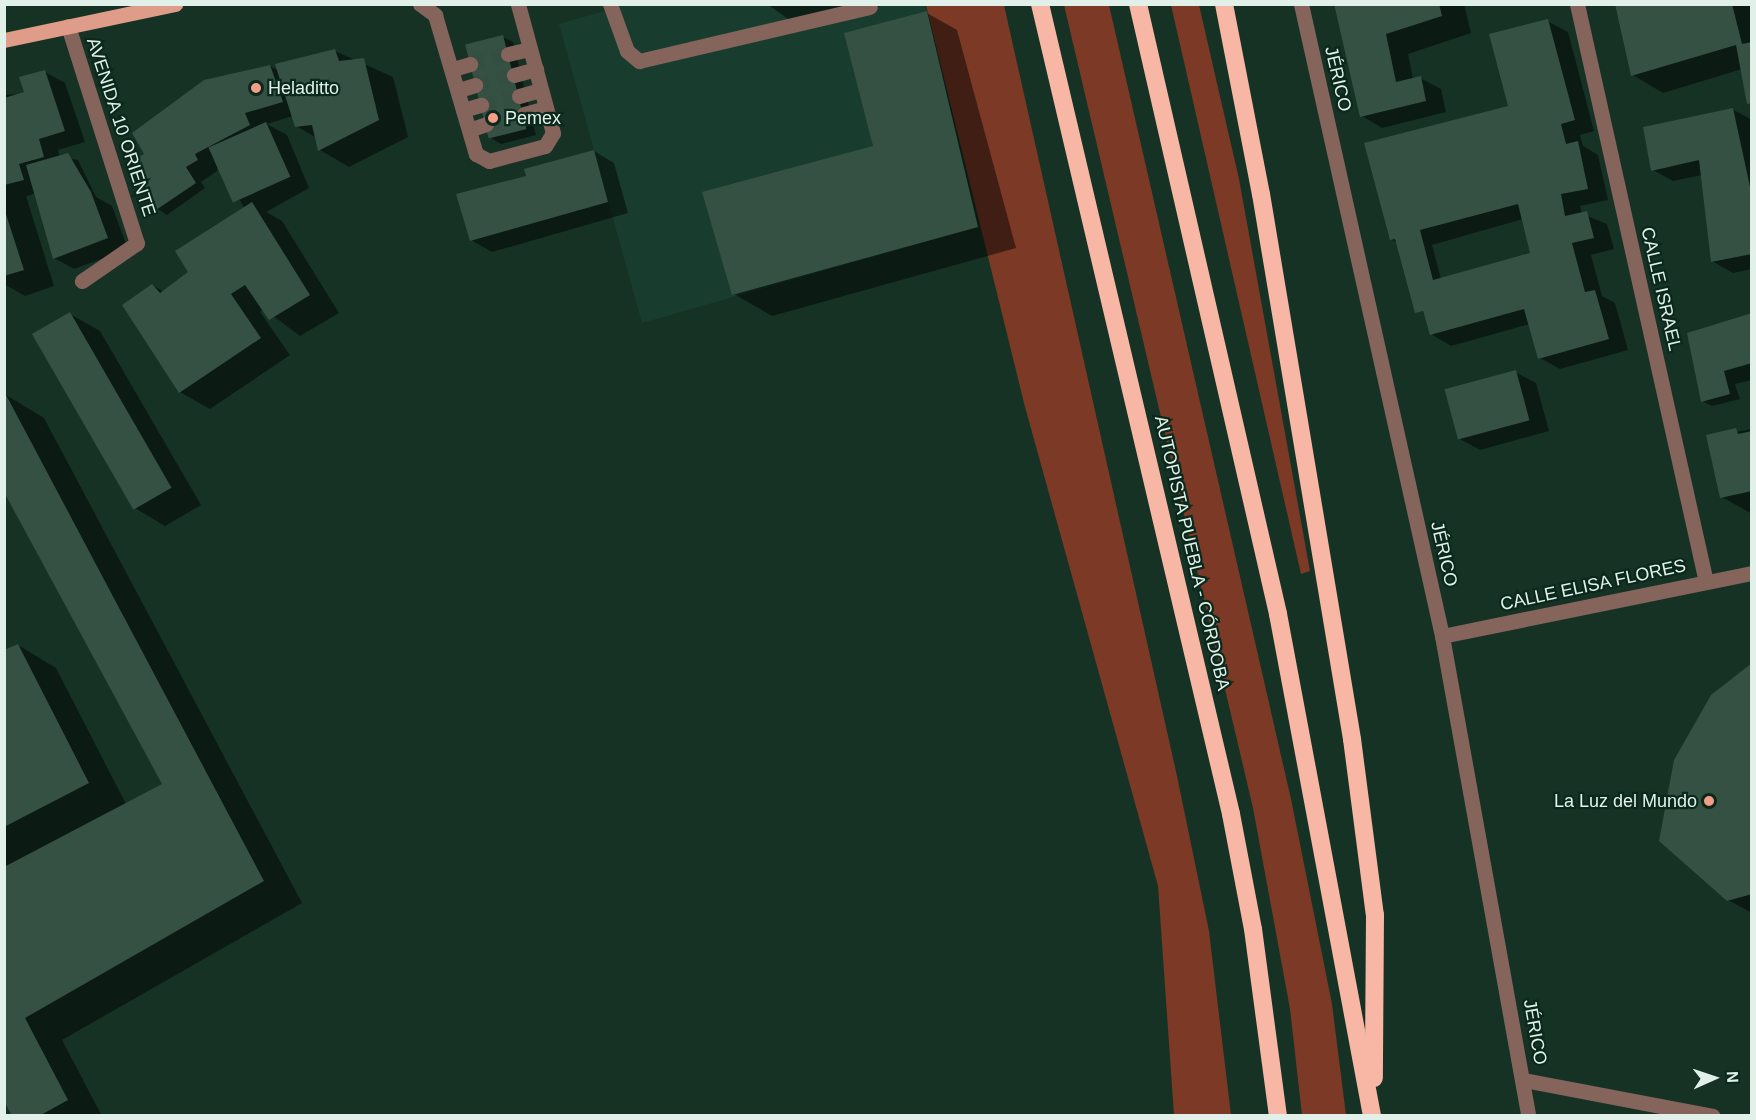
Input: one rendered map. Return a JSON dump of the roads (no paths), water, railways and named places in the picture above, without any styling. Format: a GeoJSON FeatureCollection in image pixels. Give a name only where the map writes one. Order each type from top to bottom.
{"type":"FeatureCollection","features":[{"type":"Feature","properties":{"kind":"highway","name":"AUTOPISTA PUEBLA - CÓRDOBA"},"geometry":{"type":"LineString","coordinates":[[1041,4],[1231,814],[1278,1116]]}},
{"type":"Feature","properties":{"kind":"highway"},"geometry":{"type":"LineString","coordinates":[[1138,4],[1278,614],[1373,1116]]}},
{"type":"Feature","properties":{"kind":"highway"},"geometry":{"type":"LineString","coordinates":[[1224,4],[1261,194],[1352,739],[1375,915],[1373,1116]]}},
{"type":"Feature","properties":{"kind":"main road"},"geometry":{"type":"LineString","coordinates":[[4,40],[175,4]]}},
{"type":"Feature","properties":{"kind":"street"},"geometry":{"type":"LineString","coordinates":[[420,4],[435,15],[477,154],[489,161],[545,146],[553,133],[518,4]]}},
{"type":"Feature","properties":{"kind":"street"},"geometry":{"type":"LineString","coordinates":[[610,4],[627,51],[639,61],[870,7]]}},
{"type":"Feature","properties":{"kind":"street","name":"JÉRICO"},"geometry":{"type":"LineString","coordinates":[[1301,4],[1443,636],[1524,1080],[1528,1116]]}},
{"type":"Feature","properties":{"kind":"street","name":"CALLE ISRAEL"},"geometry":{"type":"LineString","coordinates":[[1577,4],[1706,582]]}},
{"type":"Feature","properties":{"kind":"street","name":"AVENIDA 10 ORIENTE"},"geometry":{"type":"LineString","coordinates":[[68,26],[137,243],[82,281]]}},
{"type":"Feature","properties":{"kind":"street"},"geometry":{"type":"LineString","coordinates":[[508,54],[529,49]]}},
{"type":"Feature","properties":{"kind":"street"},"geometry":{"type":"LineString","coordinates":[[453,69],[470,64]]}},
{"type":"Feature","properties":{"kind":"street"},"geometry":{"type":"LineString","coordinates":[[514,75],[536,69]]}},
{"type":"Feature","properties":{"kind":"street"},"geometry":{"type":"LineString","coordinates":[[459,90],[475,85]]}},
{"type":"Feature","properties":{"kind":"street"},"geometry":{"type":"LineString","coordinates":[[519,96],[540,90]]}},
{"type":"Feature","properties":{"kind":"street"},"geometry":{"type":"LineString","coordinates":[[463,110],[481,105]]}},
{"type":"Feature","properties":{"kind":"street"},"geometry":{"type":"LineString","coordinates":[[524,114],[546,108]]}},
{"type":"Feature","properties":{"kind":"street"},"geometry":{"type":"LineString","coordinates":[[469,130],[486,124]]}},
{"type":"Feature","properties":{"kind":"street","name":"CALLE ELISA FLORES"},"geometry":{"type":"LineString","coordinates":[[1443,636],[1752,573]]}},
{"type":"Feature","properties":{"kind":"street"},"geometry":{"type":"LineString","coordinates":[[1524,1080],[1713,1116]]}},
{"type":"Feature","properties":{"kind":"tunnel"},"geometry":{"type":"LineString","coordinates":[[470,64],[508,54]]}},
{"type":"Feature","properties":{"kind":"tunnel"},"geometry":{"type":"LineString","coordinates":[[475,85],[514,75]]}},
{"type":"Feature","properties":{"kind":"tunnel"},"geometry":{"type":"LineString","coordinates":[[481,105],[519,96]]}},
{"type":"Feature","properties":{"kind":"tunnel"},"geometry":{"type":"LineString","coordinates":[[486,124],[524,114]]}},
{"type":"Feature","properties":{"kind":"place","name":"Heladitto"},"geometry":{"type":"Point","coordinates":[256,88]}},
{"type":"Feature","properties":{"kind":"place","name":"Pemex"},"geometry":{"type":"Point","coordinates":[493,118]}},
{"type":"Feature","properties":{"kind":"place","name":"La Luz del Mundo"},"geometry":{"type":"Point","coordinates":[1709,801]}}]}
